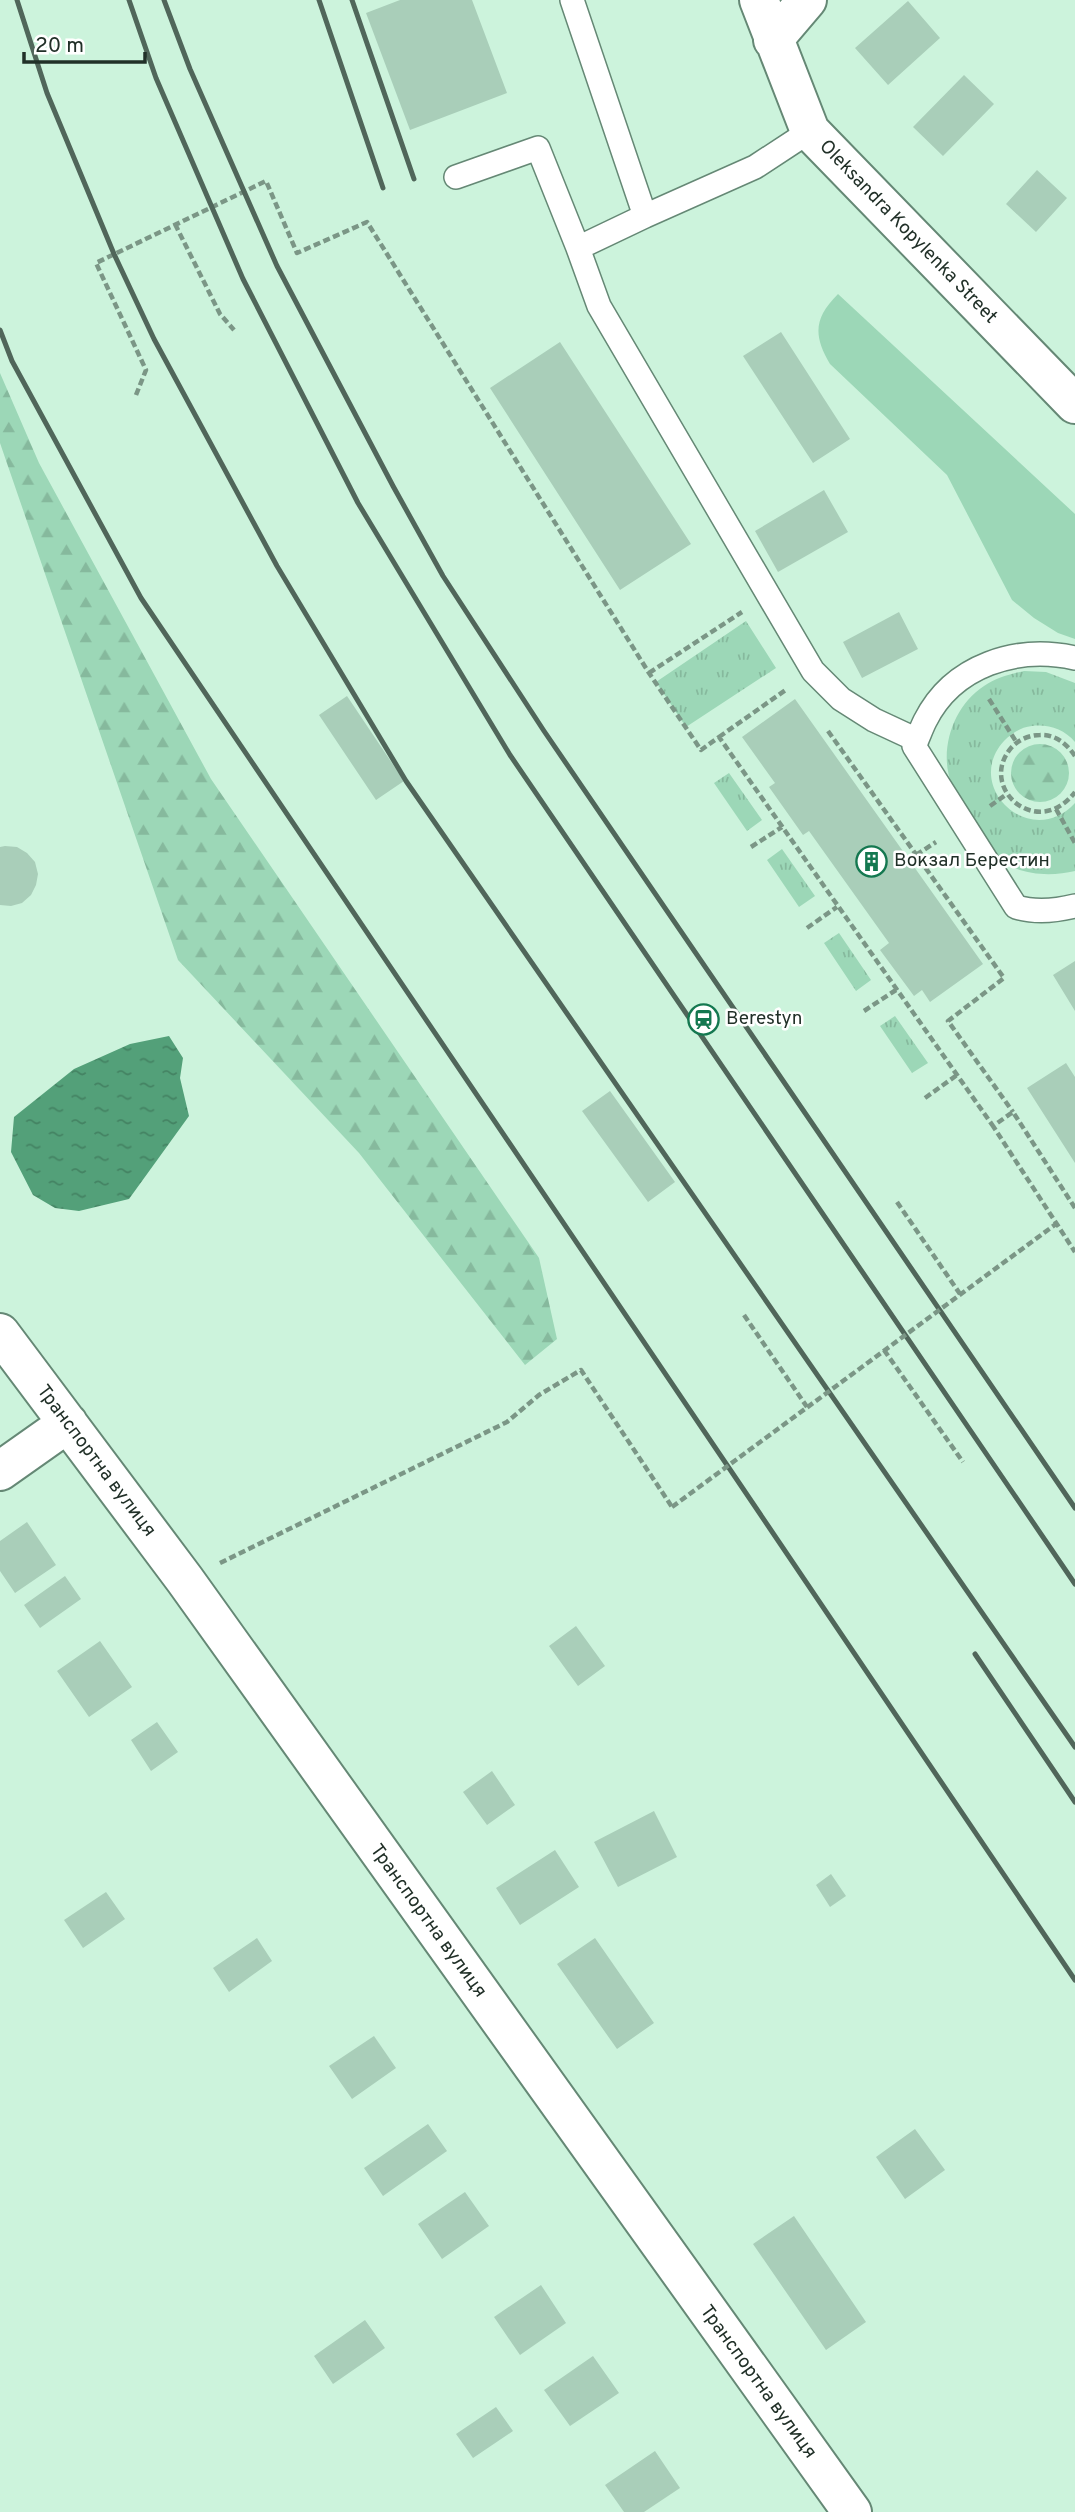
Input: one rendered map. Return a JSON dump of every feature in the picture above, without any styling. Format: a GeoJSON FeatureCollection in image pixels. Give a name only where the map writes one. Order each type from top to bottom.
{"type":"FeatureCollection","features":[{"type":"Feature","properties":{"kind":"street","name":"Oleksandra Kopylenka Street"},"geometry":{"type":"LineString","coordinates":[[759,0],[810,131],[1075,404]]}},
{"type":"Feature","properties":{"kind":"street"},"geometry":{"type":"LineString","coordinates":[[773,40],[807,0]]}},
{"type":"Feature","properties":{"kind":"street","name":"Транспортна вулиця"},"geometry":{"type":"LineString","coordinates":[[0,1332],[185,1580],[852,2512]]}},
{"type":"Feature","properties":{"kind":"street"},"geometry":{"type":"LineString","coordinates":[[0,1471],[68,1423]]}},
{"type":"Feature","properties":{"kind":"lane"},"geometry":{"type":"LineString","coordinates":[[572,0],[645,216]]}},
{"type":"Feature","properties":{"kind":"lane"},"geometry":{"type":"LineString","coordinates":[[578,248],[755,167],[810,131]]}},
{"type":"Feature","properties":{"kind":"lane"},"geometry":{"type":"LineString","coordinates":[[456,177],[538,148],[599,306],[813,671],[841,699],[874,720],[917,740]]}},
{"type":"Feature","properties":{"kind":"lane"},"geometry":{"type":"LineString","coordinates":[[1075,658],[1045,653],[1016,654],[989,662],[963,676],[942,695],[925,719],[914,746],[1016,907],[1031,911],[1060,910],[1075,906]]}},
{"type":"Feature","properties":{"kind":"path"},"geometry":{"type":"LineString","coordinates":[[136,395],[146,370],[96,263],[266,181],[297,253],[367,222],[649,673],[701,750],[813,671]]}},
{"type":"Feature","properties":{"kind":"path"},"geometry":{"type":"LineString","coordinates":[[176,224],[219,314],[234,330]]}},
{"type":"Feature","properties":{"kind":"path"},"geometry":{"type":"LineString","coordinates":[[649,673],[769,595]]}},
{"type":"Feature","properties":{"kind":"path"},"geometry":{"type":"LineString","coordinates":[[985,692],[1017,743]]}},
{"type":"Feature","properties":{"kind":"path"},"geometry":{"type":"LineString","coordinates":[[825,727],[1004,978],[948,1021],[1013,1112],[1075,1208]]}},
{"type":"Feature","properties":{"kind":"path"},"geometry":{"type":"LineString","coordinates":[[719,737],[993,1126],[1075,1252]]}},
{"type":"Feature","properties":{"kind":"path"},"geometry":{"type":"LineString","coordinates":[[1075,756],[1066,744],[1055,737],[1029,737],[1017,743],[1004,761],[1002,772],[1007,794],[1023,809],[1045,812],[1056,809],[1067,802],[1075,792]]}},
{"type":"Feature","properties":{"kind":"path"},"geometry":{"type":"LineString","coordinates":[[980,812],[1007,794]]}},
{"type":"Feature","properties":{"kind":"path"},"geometry":{"type":"LineString","coordinates":[[1056,809],[1075,843]]}},
{"type":"Feature","properties":{"kind":"path"},"geometry":{"type":"LineString","coordinates":[[751,847],[782,827]]}},
{"type":"Feature","properties":{"kind":"path"},"geometry":{"type":"LineString","coordinates":[[807,928],[837,907]]}},
{"type":"Feature","properties":{"kind":"path"},"geometry":{"type":"LineString","coordinates":[[864,1011],[896,990]]}},
{"type":"Feature","properties":{"kind":"path"},"geometry":{"type":"LineString","coordinates":[[925,1098],[957,1075]]}},
{"type":"Feature","properties":{"kind":"path"},"geometry":{"type":"LineString","coordinates":[[993,1126],[1013,1112]]}},
{"type":"Feature","properties":{"kind":"path"},"geometry":{"type":"LineString","coordinates":[[897,1202],[960,1294]]}},
{"type":"Feature","properties":{"kind":"path"},"geometry":{"type":"LineString","coordinates":[[185,1580],[507,1422],[539,1395],[581,1370],[672,1507],[1056,1224]]}},
{"type":"Feature","properties":{"kind":"path"},"geometry":{"type":"LineString","coordinates":[[744,1315],[807,1407]]}},
{"type":"Feature","properties":{"kind":"path"},"geometry":{"type":"LineString","coordinates":[[884,1350],[963,1462]]}},
{"type":"Feature","properties":{"kind":"green space"},"geometry":{"type":"Polygon","coordinates":[[[838,294],[1075,514],[1075,639],[1058,633],[1012,600],[947,475],[830,364],[821,344],[819,327],[824,311],[838,294]]]}},
{"type":"Feature","properties":{"kind":"green space"},"geometry":{"type":"Polygon","coordinates":[[[0,373],[39,463],[211,779],[539,1258],[557,1339],[525,1365],[359,1153],[178,960],[0,443],[0,373]]]}},
{"type":"Feature","properties":{"kind":"green space"},"geometry":{"type":"Polygon","coordinates":[[[746,621],[776,668],[686,727],[656,682],[746,621]]]}},
{"type":"Feature","properties":{"kind":"green space"},"geometry":{"type":"Polygon","coordinates":[[[1024,671],[1046,672],[1075,683],[1075,742],[1061,731],[1050,727],[1032,726],[1020,729],[1004,741],[993,759],[991,777],[996,793],[1007,807],[1022,817],[1039,820],[1058,816],[1075,803],[1075,871],[1033,873],[1012,867],[1003,861],[992,850],[956,793],[948,772],[951,730],[964,705],[989,683],[1024,671]]]}},
{"type":"Feature","properties":{"kind":"green space"},"geometry":{"type":"Polygon","coordinates":[[[1040,744],[1061,752],[1069,773],[1061,794],[1040,802],[1019,794],[1011,773],[1019,752],[1040,744]]]}},
{"type":"Feature","properties":{"kind":"green space"},"geometry":{"type":"Polygon","coordinates":[[[729,773],[762,820],[747,831],[714,783],[729,773]]]}},
{"type":"Feature","properties":{"kind":"green space"},"geometry":{"type":"Polygon","coordinates":[[[782,849],[815,896],[799,907],[767,860],[782,849]]]}},
{"type":"Feature","properties":{"kind":"green space"},"geometry":{"type":"Polygon","coordinates":[[[839,933],[871,980],[856,991],[824,943],[839,933]]]}},
{"type":"Feature","properties":{"kind":"green space"},"geometry":{"type":"Polygon","coordinates":[[[895,1016],[928,1063],[912,1073],[880,1026],[895,1016]]]}},
{"type":"Feature","properties":{"kind":"water"},"geometry":{"type":"Polygon","coordinates":[[[169,1036],[183,1058],[180,1078],[189,1116],[129,1199],[79,1211],[55,1208],[33,1195],[11,1152],[14,1117],[74,1069],[130,1044],[169,1036]]]}},
{"type":"Feature","properties":{"kind":"building"},"geometry":{"type":"Polygon","coordinates":[[[400,0],[472,0],[507,93],[410,130],[366,13],[400,0]]]}},
{"type":"Feature","properties":{"kind":"building"},"geometry":{"type":"Polygon","coordinates":[[[908,1],[940,38],[888,85],[855,48],[908,1]]]}},
{"type":"Feature","properties":{"kind":"building"},"geometry":{"type":"Polygon","coordinates":[[[964,75],[994,104],[943,156],[913,127],[964,75]]]}},
{"type":"Feature","properties":{"kind":"building"},"geometry":{"type":"Polygon","coordinates":[[[1037,170],[1067,198],[1036,232],[1006,204],[1037,170]]]}},
{"type":"Feature","properties":{"kind":"building"},"geometry":{"type":"Polygon","coordinates":[[[781,332],[850,439],[813,463],[743,356],[781,332]]]}},
{"type":"Feature","properties":{"kind":"building"},"geometry":{"type":"Polygon","coordinates":[[[560,342],[691,544],[620,590],[490,388],[560,342]]]}},
{"type":"Feature","properties":{"kind":"building"},"geometry":{"type":"Polygon","coordinates":[[[824,490],[848,532],[778,572],[755,531],[824,490]]]}},
{"type":"Feature","properties":{"kind":"building"},"geometry":{"type":"Polygon","coordinates":[[[899,612],[918,649],[862,678],[843,642],[899,612]]]}},
{"type":"Feature","properties":{"kind":"building"},"geometry":{"type":"Polygon","coordinates":[[[347,696],[404,781],[376,800],[319,715],[347,696]]]}},
{"type":"Feature","properties":{"kind":"building","name":"Вокзал Берестин"},"geometry":{"type":"Polygon","coordinates":[[[795,699],[983,964],[930,1002],[922,990],[914,996],[880,950],[889,943],[809,831],[803,835],[769,787],[775,783],[742,737],[795,699]]]}},
{"type":"Feature","properties":{"kind":"building"},"geometry":{"type":"Polygon","coordinates":[[[0,847],[17,847],[27,853],[35,862],[38,874],[31,895],[22,903],[11,906],[0,905],[0,847]]]}},
{"type":"Feature","properties":{"kind":"building"},"geometry":{"type":"Polygon","coordinates":[[[1075,961],[1075,1011],[1053,975],[1075,961]]]}},
{"type":"Feature","properties":{"kind":"building"},"geometry":{"type":"Polygon","coordinates":[[[1066,1063],[1075,1077],[1075,1163],[1027,1088],[1066,1063]]]}},
{"type":"Feature","properties":{"kind":"building"},"geometry":{"type":"Polygon","coordinates":[[[610,1091],[675,1182],[648,1202],[582,1111],[610,1091]]]}},
{"type":"Feature","properties":{"kind":"building"},"geometry":{"type":"Polygon","coordinates":[[[27,1522],[56,1565],[15,1593],[0,1571],[0,1541],[27,1522]]]}},
{"type":"Feature","properties":{"kind":"building"},"geometry":{"type":"Polygon","coordinates":[[[65,1576],[81,1599],[40,1628],[24,1605],[65,1576]]]}},
{"type":"Feature","properties":{"kind":"building"},"geometry":{"type":"Polygon","coordinates":[[[576,1626],[605,1666],[578,1686],[549,1646],[576,1626]]]}},
{"type":"Feature","properties":{"kind":"building"},"geometry":{"type":"Polygon","coordinates":[[[100,1641],[132,1687],[89,1717],[57,1671],[100,1641]]]}},
{"type":"Feature","properties":{"kind":"building"},"geometry":{"type":"Polygon","coordinates":[[[157,1722],[178,1752],[151,1771],[131,1740],[157,1722]]]}},
{"type":"Feature","properties":{"kind":"building"},"geometry":{"type":"Polygon","coordinates":[[[492,1771],[515,1805],[487,1825],[463,1792],[492,1771]]]}},
{"type":"Feature","properties":{"kind":"building"},"geometry":{"type":"Polygon","coordinates":[[[654,1811],[677,1857],[618,1887],[594,1842],[654,1811]]]}},
{"type":"Feature","properties":{"kind":"building"},"geometry":{"type":"Polygon","coordinates":[[[555,1850],[579,1887],[520,1925],[496,1888],[555,1850]]]}},
{"type":"Feature","properties":{"kind":"building"},"geometry":{"type":"Polygon","coordinates":[[[831,1874],[846,1896],[830,1907],[816,1885],[831,1874]]]}},
{"type":"Feature","properties":{"kind":"building"},"geometry":{"type":"Polygon","coordinates":[[[106,1892],[125,1919],[83,1948],[64,1920],[106,1892]]]}},
{"type":"Feature","properties":{"kind":"building"},"geometry":{"type":"Polygon","coordinates":[[[257,1938],[272,1961],[229,1992],[213,1968],[257,1938]]]}},
{"type":"Feature","properties":{"kind":"building"},"geometry":{"type":"Polygon","coordinates":[[[595,1938],[654,2023],[617,2049],[557,1964],[595,1938]]]}},
{"type":"Feature","properties":{"kind":"building"},"geometry":{"type":"Polygon","coordinates":[[[374,2036],[396,2068],[352,2099],[329,2066],[374,2036]]]}},
{"type":"Feature","properties":{"kind":"building"},"geometry":{"type":"Polygon","coordinates":[[[428,2124],[447,2151],[383,2196],[364,2168],[428,2124]]]}},
{"type":"Feature","properties":{"kind":"building"},"geometry":{"type":"Polygon","coordinates":[[[915,2129],[945,2170],[905,2199],[876,2157],[915,2129]]]}},
{"type":"Feature","properties":{"kind":"building"},"geometry":{"type":"Polygon","coordinates":[[[465,2192],[489,2226],[442,2259],[418,2224],[465,2192]]]}},
{"type":"Feature","properties":{"kind":"building"},"geometry":{"type":"Polygon","coordinates":[[[794,2216],[866,2322],[826,2350],[753,2244],[794,2216]]]}},
{"type":"Feature","properties":{"kind":"building"},"geometry":{"type":"Polygon","coordinates":[[[541,2285],[566,2323],[520,2355],[494,2317],[541,2285]]]}},
{"type":"Feature","properties":{"kind":"building"},"geometry":{"type":"Polygon","coordinates":[[[365,2320],[385,2348],[333,2384],[314,2356],[365,2320]]]}},
{"type":"Feature","properties":{"kind":"building"},"geometry":{"type":"Polygon","coordinates":[[[593,2356],[619,2393],[570,2426],[544,2390],[593,2356]]]}},
{"type":"Feature","properties":{"kind":"building"},"geometry":{"type":"Polygon","coordinates":[[[496,2407],[513,2431],[473,2458],[456,2434],[496,2407]]]}},
{"type":"Feature","properties":{"kind":"building"},"geometry":{"type":"Polygon","coordinates":[[[655,2451],[680,2488],[644,2512],[624,2512],[605,2485],[655,2451]]]}},
{"type":"Feature","properties":{"kind":"railway"},"geometry":{"type":"LineString","coordinates":[[17,0],[47,93],[114,254],[154,339],[277,566],[406,781],[1075,1747]]}},
{"type":"Feature","properties":{"kind":"railway"},"geometry":{"type":"LineString","coordinates":[[129,0],[156,78],[243,279],[358,503],[510,755],[1075,1584]]}},
{"type":"Feature","properties":{"kind":"railway"},"geometry":{"type":"LineString","coordinates":[[164,0],[190,69],[277,266],[443,576],[544,731],[1075,1508]]}},
{"type":"Feature","properties":{"kind":"railway"},"geometry":{"type":"LineString","coordinates":[[319,0],[383,188]]}},
{"type":"Feature","properties":{"kind":"railway"},"geometry":{"type":"LineString","coordinates":[[352,0],[414,179]]}},
{"type":"Feature","properties":{"kind":"railway"},"geometry":{"type":"LineString","coordinates":[[0,330],[12,361],[141,598],[1075,1980]]}},
{"type":"Feature","properties":{"kind":"railway"},"geometry":{"type":"LineString","coordinates":[[975,1654],[1075,1802]]}},
{"type":"Feature","properties":{"kind":"place","name":"Вокзал Берестин"},"geometry":{"type":"Point","coordinates":[871,861]}},
{"type":"Feature","properties":{"kind":"place","name":"Berestyn"},"geometry":{"type":"Point","coordinates":[703,1019]}}]}
